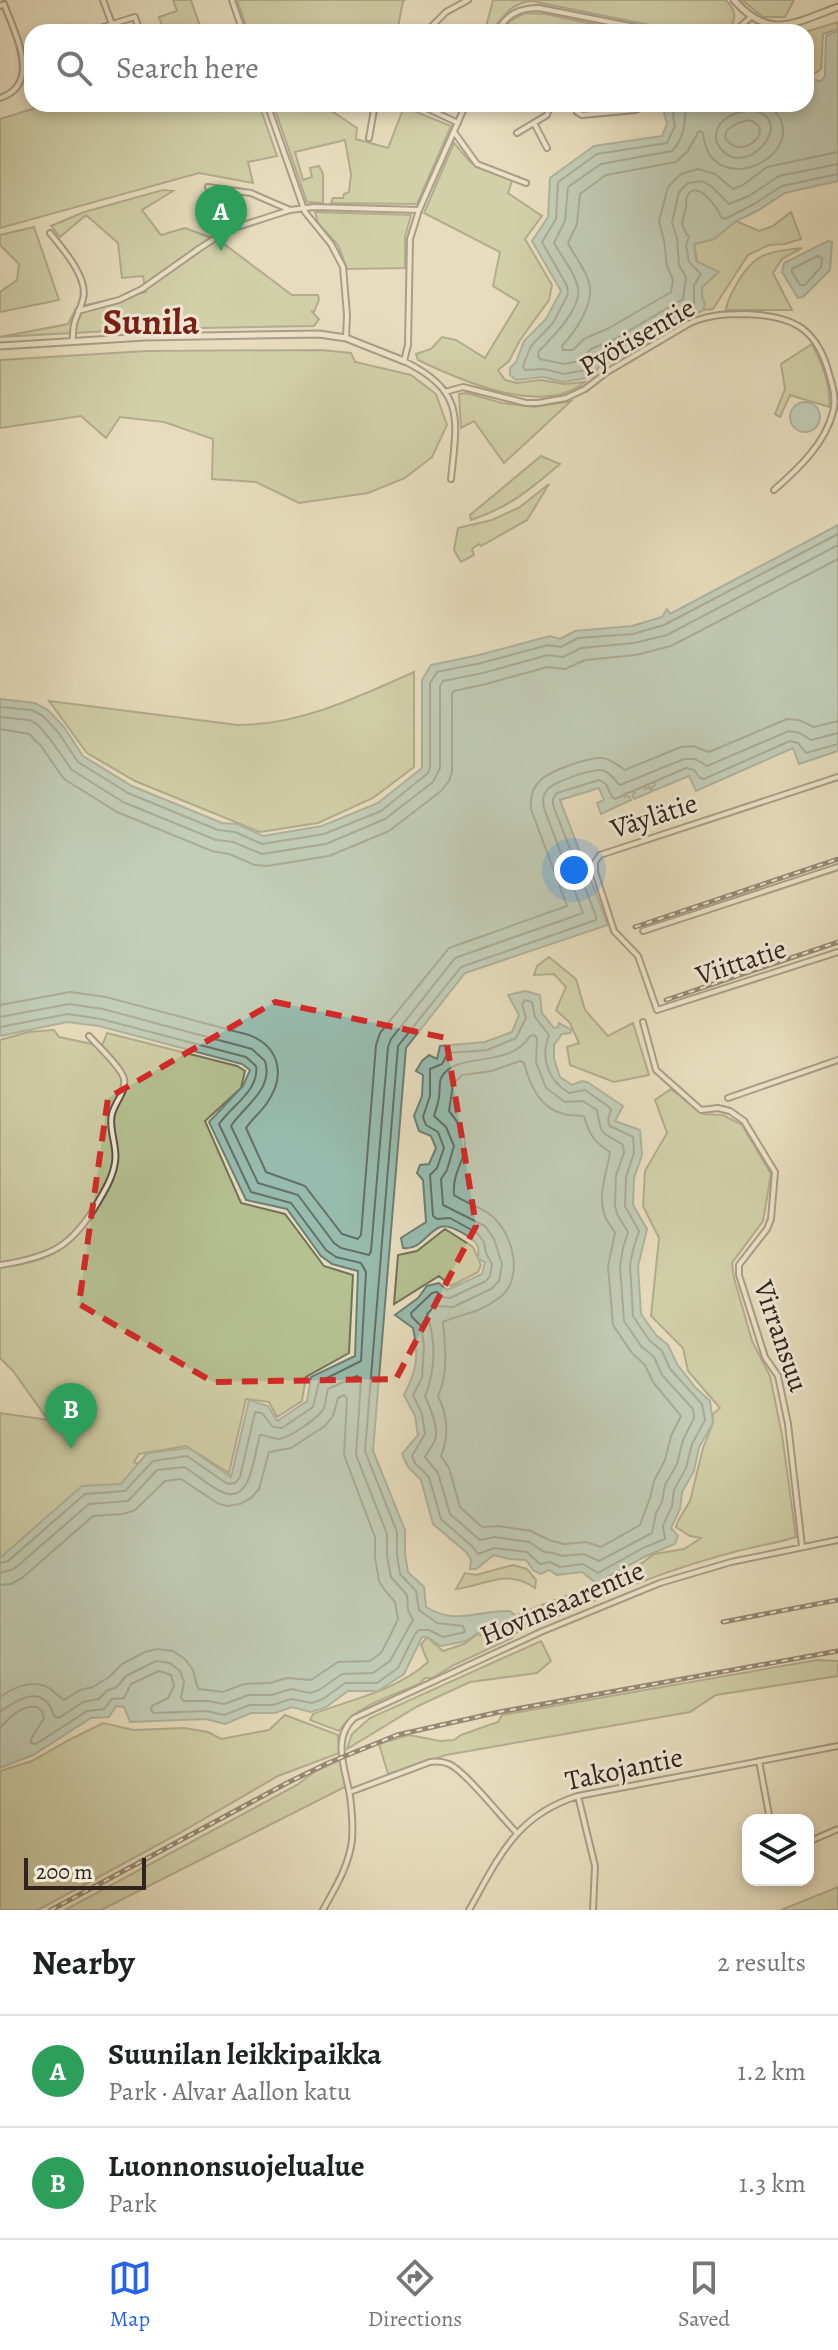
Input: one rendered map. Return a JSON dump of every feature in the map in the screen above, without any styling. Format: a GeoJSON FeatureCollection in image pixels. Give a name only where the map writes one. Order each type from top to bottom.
{"type":"FeatureCollection","features":[{"type":"Feature","properties":{"kind":"street"},"geometry":{"type":"LineString","coordinates":[[103,0],[112,24],[135,17],[137,24]]}},
{"type":"Feature","properties":{"kind":"street"},"geometry":{"type":"LineString","coordinates":[[232,0],[240,24]]}},
{"type":"Feature","properties":{"kind":"street"},"geometry":{"type":"LineString","coordinates":[[434,24],[446,12],[468,0]]}},
{"type":"Feature","properties":{"kind":"street"},"geometry":{"type":"LineString","coordinates":[[734,0],[751,17],[765,24]]}},
{"type":"Feature","properties":{"kind":"street"},"geometry":{"type":"LineString","coordinates":[[0,6],[4,4],[24,68],[17,87],[0,98]]}},
{"type":"Feature","properties":{"kind":"street"},"geometry":{"type":"LineString","coordinates":[[788,24],[838,7]]}},
{"type":"Feature","properties":{"kind":"street"},"geometry":{"type":"LineString","coordinates":[[503,24],[514,12],[539,8],[620,24]]}},
{"type":"Feature","properties":{"kind":"street"},"geometry":{"type":"LineString","coordinates":[[743,24],[751,17]]}},
{"type":"Feature","properties":{"kind":"street"},"geometry":{"type":"LineString","coordinates":[[270,112],[308,218],[331,244],[343,267],[346,338]]}},
{"type":"Feature","properties":{"kind":"street"},"geometry":{"type":"LineString","coordinates":[[369,138],[374,112]]}},
{"type":"Feature","properties":{"kind":"street"},"geometry":{"type":"LineString","coordinates":[[435,112],[458,123]]}},
{"type":"Feature","properties":{"kind":"street"},"geometry":{"type":"LineString","coordinates":[[404,361],[408,345],[410,239],[419,210],[463,112]]}},
{"type":"Feature","properties":{"kind":"street"},"geometry":{"type":"LineString","coordinates":[[517,133],[548,112]]}},
{"type":"Feature","properties":{"kind":"street"},"geometry":{"type":"LineString","coordinates":[[577,112],[582,115],[614,112]]}},
{"type":"Feature","properties":{"kind":"street"},"geometry":{"type":"LineString","coordinates":[[534,123],[547,148]]}},
{"type":"Feature","properties":{"kind":"street"},"geometry":{"type":"LineString","coordinates":[[454,132],[477,164],[526,183]]}},
{"type":"Feature","properties":{"kind":"street"},"geometry":{"type":"LineString","coordinates":[[208,187],[251,193],[290,210]]}},
{"type":"Feature","properties":{"kind":"street"},"geometry":{"type":"LineString","coordinates":[[78,311],[119,300],[142,289],[228,230],[290,210],[303,207],[419,210]]}},
{"type":"Feature","properties":{"kind":"street"},"geometry":{"type":"LineString","coordinates":[[50,233],[67,254],[84,288],[83,301],[73,322],[73,341]]}},
{"type":"Feature","properties":{"kind":"street","name":"Pyötisentie"},"geometry":{"type":"LineString","coordinates":[[445,392],[463,387],[512,401],[553,401],[575,395],[607,372],[702,318],[728,314],[775,316],[800,327],[816,342],[827,366],[834,400],[832,415],[821,439],[805,460],[774,490]]}},
{"type":"Feature","properties":{"kind":"street"},"geometry":{"type":"LineString","coordinates":[[0,346],[145,337],[319,334],[346,338],[404,361],[427,374],[445,392],[456,413],[451,479]]}},
{"type":"Feature","properties":{"kind":"street","name":"Väylätie"},"geometry":{"type":"LineString","coordinates":[[657,1010],[638,956],[614,931],[595,872],[595,862],[600,855],[838,777]]}},
{"type":"Feature","properties":{"kind":"street"},"geometry":{"type":"LineString","coordinates":[[643,931],[838,867]]}},
{"type":"Feature","properties":{"kind":"street","name":"Viittatie"},"geometry":{"type":"LineString","coordinates":[[657,1010],[838,952]]}},
{"type":"Feature","properties":{"kind":"street","name":"Virransuu"},"geometry":{"type":"LineString","coordinates":[[643,1022],[656,1070],[701,1110],[718,1108],[730,1111],[744,1121],[775,1172],[771,1219],[767,1229],[739,1265],[739,1275],[765,1357],[778,1376],[788,1424],[802,1546]]}},
{"type":"Feature","properties":{"kind":"street"},"geometry":{"type":"LineString","coordinates":[[0,1265],[33,1260],[71,1239],[84,1226],[108,1184],[116,1161],[111,1115],[124,1079],[89,1036]]}},
{"type":"Feature","properties":{"kind":"street"},"geometry":{"type":"LineString","coordinates":[[728,1098],[838,1060]]}},
{"type":"Feature","properties":{"kind":"street","name":"Hovinsaarentie"},"geometry":{"type":"LineString","coordinates":[[350,1792],[342,1738],[349,1722],[359,1715],[638,1591],[705,1569],[838,1540]]}},
{"type":"Feature","properties":{"kind":"street","name":"Takojantie"},"geometry":{"type":"LineString","coordinates":[[469,1910],[503,1849],[516,1832],[541,1811],[578,1796],[838,1746]]}},
{"type":"Feature","properties":{"kind":"street"},"geometry":{"type":"LineString","coordinates":[[323,1910],[342,1875],[350,1851],[353,1829],[350,1792],[440,1761],[452,1765],[464,1776],[516,1832]]}},
{"type":"Feature","properties":{"kind":"street"},"geometry":{"type":"LineString","coordinates":[[759,1761],[769,1814]]}},
{"type":"Feature","properties":{"kind":"street"},"geometry":{"type":"LineString","coordinates":[[578,1796],[595,1866],[593,1910]]}},
{"type":"Feature","properties":{"kind":"street"},"geometry":{"type":"LineString","coordinates":[[814,1839],[838,1829]]}},
{"type":"Feature","properties":{"kind":"highlighted area"},"geometry":{"type":"Polygon","coordinates":[[[275,1002],[446,1038],[476,1226],[396,1379],[213,1382],[79,1304],[108,1098],[275,1002]]]}},
{"type":"Feature","properties":{"kind":"green space"},"geometry":{"type":"Polygon","coordinates":[[[173,0],[191,0],[199,24],[161,24],[159,17],[177,11],[173,0]]]}},
{"type":"Feature","properties":{"kind":"green space"},"geometry":{"type":"Polygon","coordinates":[[[237,0],[405,0],[399,24],[245,24],[237,0]]]}},
{"type":"Feature","properties":{"kind":"green space"},"geometry":{"type":"Polygon","coordinates":[[[493,0],[726,0],[734,16],[732,24],[645,24],[531,1],[510,10],[497,24],[487,24],[493,0]]]}},
{"type":"Feature","properties":{"kind":"green space"},"geometry":{"type":"Polygon","coordinates":[[[742,0],[794,0],[785,17],[763,17],[742,0]]]}},
{"type":"Feature","properties":{"kind":"green space"},"geometry":{"type":"Polygon","coordinates":[[[525,13],[593,24],[508,24],[525,13]]]}},
{"type":"Feature","properties":{"kind":"green space"},"geometry":{"type":"Polygon","coordinates":[[[838,22],[838,29],[823,34],[821,69],[814,74],[814,29],[838,22]]]}},
{"type":"Feature","properties":{"kind":"green space"},"geometry":{"type":"Polygon","coordinates":[[[24,112],[262,112],[277,156],[248,162],[253,183],[199,173],[0,228],[0,119],[24,112]]]}},
{"type":"Feature","properties":{"kind":"green space"},"geometry":{"type":"Polygon","coordinates":[[[276,112],[333,112],[357,128],[356,139],[388,148],[402,112],[416,112],[451,126],[417,204],[331,203],[333,198],[343,198],[349,192],[351,174],[345,140],[295,152],[303,180],[312,177],[310,168],[319,166],[323,174],[323,203],[307,202],[276,112]]]}},
{"type":"Feature","properties":{"kind":"green space"},"geometry":{"type":"Polygon","coordinates":[[[454,143],[471,163],[512,181],[508,193],[542,216],[525,239],[552,285],[549,300],[509,361],[498,370],[505,380],[517,383],[541,380],[564,384],[585,382],[567,392],[525,396],[502,392],[418,360],[416,354],[431,349],[442,337],[456,340],[485,358],[519,302],[493,286],[500,252],[424,213],[454,143]]]}},
{"type":"Feature","properties":{"kind":"green space"},"geometry":{"type":"Polygon","coordinates":[[[163,190],[173,191],[142,210],[161,235],[185,228],[220,241],[292,295],[318,295],[314,312],[311,311],[319,319],[314,326],[145,329],[0,337],[68,324],[77,307],[146,292],[143,276],[122,278],[118,243],[86,215],[60,237],[51,226],[84,212],[163,190]]]}},
{"type":"Feature","properties":{"kind":"green space"},"geometry":{"type":"Polygon","coordinates":[[[315,212],[411,215],[405,237],[405,268],[347,269],[338,245],[318,223],[315,212]]]}},
{"type":"Feature","properties":{"kind":"green space"},"geometry":{"type":"Polygon","coordinates":[[[791,212],[801,239],[769,245],[748,255],[713,309],[703,310],[694,244],[714,239],[736,221],[759,231],[773,226],[791,212]]]}},
{"type":"Feature","properties":{"kind":"green space"},"geometry":{"type":"Polygon","coordinates":[[[34,227],[59,300],[0,312],[0,292],[17,280],[19,264],[0,245],[0,235],[34,227]]]}},
{"type":"Feature","properties":{"kind":"green space"},"geometry":{"type":"Polygon","coordinates":[[[802,248],[782,259],[773,273],[792,310],[726,310],[736,285],[756,260],[770,253],[802,248]]]}},
{"type":"Feature","properties":{"kind":"green space"},"geometry":{"type":"Polygon","coordinates":[[[812,344],[827,382],[829,407],[790,395],[780,417],[775,414],[785,389],[781,364],[812,344]]]}},
{"type":"Feature","properties":{"kind":"green space"},"geometry":{"type":"Polygon","coordinates":[[[321,350],[351,353],[355,362],[411,375],[436,394],[447,425],[432,457],[405,478],[368,493],[299,503],[256,482],[212,479],[213,439],[164,422],[120,417],[106,438],[81,416],[0,428],[0,360],[146,351],[321,350]]]}},
{"type":"Feature","properties":{"kind":"green space"},"geometry":{"type":"Polygon","coordinates":[[[467,393],[502,403],[534,407],[571,401],[504,463],[474,421],[461,428],[459,394],[467,393]]]}},
{"type":"Feature","properties":{"kind":"green space"},"geometry":{"type":"Polygon","coordinates":[[[541,456],[560,464],[518,497],[471,520],[470,515],[541,456]]]}},
{"type":"Feature","properties":{"kind":"green space"},"geometry":{"type":"Polygon","coordinates":[[[549,484],[527,520],[481,546],[479,544],[472,549],[474,555],[461,562],[454,550],[458,528],[492,520],[520,507],[549,484]]]}},
{"type":"Feature","properties":{"kind":"green space"},"geometry":{"type":"Polygon","coordinates":[[[414,672],[414,767],[373,798],[318,823],[260,832],[135,781],[87,753],[49,701],[238,725],[261,724],[328,708],[414,672]]]}},
{"type":"Feature","properties":{"kind":"green space"},"geometry":{"type":"Polygon","coordinates":[[[549,957],[576,979],[585,1010],[608,1036],[633,1023],[649,1075],[614,1082],[570,1065],[567,1047],[579,1043],[570,1023],[556,1010],[566,987],[554,974],[534,975],[537,966],[549,957]]]}},
{"type":"Feature","properties":{"kind":"green space"},"geometry":{"type":"Polygon","coordinates":[[[54,1030],[59,1037],[102,1046],[107,1033],[237,1066],[245,1071],[241,1088],[205,1121],[241,1203],[285,1214],[324,1266],[353,1275],[349,1353],[306,1377],[302,1401],[277,1417],[269,1402],[246,1399],[229,1473],[186,1446],[139,1454],[134,1462],[139,1464],[146,1485],[0,1561],[0,1413],[48,1420],[0,1358],[0,1040],[28,1032],[54,1030]]]}},
{"type":"Feature","properties":{"kind":"green space"},"geometry":{"type":"Polygon","coordinates":[[[671,1089],[703,1114],[723,1115],[742,1125],[771,1174],[763,1221],[732,1263],[752,1341],[770,1376],[782,1435],[796,1537],[691,1564],[544,1622],[533,1623],[529,1616],[531,1609],[630,1572],[654,1554],[684,1549],[701,1538],[690,1536],[676,1527],[690,1501],[713,1414],[720,1408],[688,1371],[683,1348],[651,1316],[659,1238],[643,1206],[645,1171],[667,1133],[655,1100],[671,1089]]]}},
{"type":"Feature","properties":{"kind":"green space"},"geometry":{"type":"Polygon","coordinates":[[[445,1229],[473,1247],[481,1265],[478,1272],[451,1286],[439,1276],[394,1304],[398,1255],[417,1251],[445,1229]]]}},
{"type":"Feature","properties":{"kind":"green space"},"geometry":{"type":"Polygon","coordinates":[[[513,1565],[527,1569],[536,1580],[535,1588],[525,1582],[505,1578],[456,1589],[465,1573],[476,1575],[513,1565]]]}},
{"type":"Feature","properties":{"kind":"green space"},"geometry":{"type":"Polygon","coordinates":[[[519,1614],[525,1618],[527,1627],[512,1638],[365,1708],[339,1731],[310,1720],[313,1714],[388,1687],[415,1672],[428,1662],[421,1645],[427,1637],[443,1651],[464,1644],[478,1634],[487,1637],[493,1630],[512,1626],[519,1614]]]}},
{"type":"Feature","properties":{"kind":"green space"},"geometry":{"type":"Polygon","coordinates":[[[541,1641],[551,1661],[537,1673],[470,1682],[418,1706],[347,1749],[352,1734],[370,1718],[541,1641]]]}},
{"type":"Feature","properties":{"kind":"green space"},"geometry":{"type":"Polygon","coordinates":[[[817,1660],[838,1661],[838,1676],[716,1695],[690,1712],[446,1755],[388,1774],[379,1744],[409,1735],[440,1741],[454,1740],[498,1722],[502,1715],[817,1660]]]}},
{"type":"Feature","properties":{"kind":"green space"},"geometry":{"type":"Polygon","coordinates":[[[285,1715],[338,1735],[339,1753],[278,1776],[38,1910],[0,1910],[0,1771],[32,1761],[103,1723],[134,1730],[184,1728],[208,1732],[221,1739],[269,1730],[285,1715]]]}},
{"type":"Feature","properties":{"kind":"green space"},"geometry":{"type":"Polygon","coordinates":[[[340,1760],[345,1787],[101,1910],[65,1910],[297,1785],[314,1772],[340,1760]]]}},
{"type":"Feature","properties":{"kind":"green space"},"geometry":{"type":"Polygon","coordinates":[[[838,1887],[838,1910],[781,1910],[838,1887]]]}},
{"type":"Feature","properties":{"kind":"water"},"geometry":{"type":"Polygon","coordinates":[[[838,31],[838,181],[785,193],[736,221],[714,239],[694,244],[696,261],[719,272],[702,287],[703,310],[600,365],[592,377],[563,382],[543,377],[516,380],[510,375],[510,368],[516,362],[524,341],[546,319],[561,291],[532,241],[548,217],[550,178],[594,146],[662,136],[667,124],[665,112],[814,112],[814,80],[821,81],[825,76],[826,36],[838,31]]]}},
{"type":"Feature","properties":{"kind":"water"},"geometry":{"type":"Polygon","coordinates":[[[828,241],[832,242],[830,270],[803,297],[798,298],[782,272],[784,263],[828,241]]]}},
{"type":"Feature","properties":{"kind":"water"},"geometry":{"type":"Polygon","coordinates":[[[805,402],[816,406],[820,417],[816,428],[805,432],[794,428],[790,417],[794,406],[805,402]]]}},
{"type":"Feature","properties":{"kind":"water"},"geometry":{"type":"Polygon","coordinates":[[[838,525],[838,751],[799,764],[793,748],[696,791],[689,776],[653,791],[651,787],[655,785],[654,782],[644,786],[645,789],[649,787],[651,792],[634,799],[634,791],[624,794],[631,800],[601,814],[597,803],[604,800],[599,788],[560,800],[608,925],[465,973],[406,1048],[373,1451],[405,1530],[408,1572],[424,1587],[426,1607],[447,1616],[510,1611],[516,1616],[512,1624],[492,1628],[486,1634],[479,1632],[466,1641],[441,1646],[422,1637],[404,1674],[378,1691],[348,1691],[326,1707],[311,1712],[292,1707],[275,1713],[251,1713],[225,1724],[206,1719],[130,1722],[124,1707],[116,1706],[109,1717],[91,1718],[33,1755],[0,1768],[0,1558],[82,1486],[121,1484],[147,1453],[189,1448],[231,1477],[249,1400],[268,1406],[277,1421],[307,1401],[311,1377],[355,1356],[358,1271],[332,1264],[321,1256],[287,1209],[246,1200],[209,1122],[243,1086],[250,1070],[242,1064],[99,1026],[67,1022],[0,1036],[0,699],[35,703],[48,710],[64,727],[83,756],[132,786],[222,823],[237,824],[263,836],[322,826],[378,803],[422,768],[422,680],[431,665],[550,636],[560,639],[575,631],[632,626],[662,617],[667,609],[670,614],[838,525]]]}},
{"type":"Feature","properties":{"kind":"water"},"geometry":{"type":"Polygon","coordinates":[[[525,991],[540,995],[542,1013],[554,1028],[559,1023],[572,1030],[562,1034],[554,1045],[554,1059],[560,1077],[572,1085],[587,1082],[623,1106],[615,1121],[640,1130],[642,1155],[634,1178],[633,1205],[647,1229],[638,1266],[641,1314],[656,1335],[668,1345],[677,1364],[695,1387],[710,1401],[713,1423],[699,1447],[694,1471],[682,1492],[680,1509],[671,1528],[678,1536],[675,1544],[596,1583],[582,1572],[557,1575],[549,1570],[541,1574],[534,1571],[526,1560],[494,1555],[476,1569],[470,1569],[471,1560],[467,1553],[433,1524],[421,1480],[408,1467],[402,1454],[418,1435],[415,1416],[404,1395],[416,1363],[416,1347],[413,1328],[395,1315],[418,1298],[427,1286],[439,1283],[447,1290],[482,1274],[485,1262],[478,1259],[478,1247],[472,1240],[444,1226],[419,1244],[403,1248],[401,1238],[426,1222],[423,1180],[417,1173],[420,1165],[429,1164],[436,1148],[431,1136],[419,1131],[414,1116],[422,1096],[423,1075],[416,1071],[429,1055],[437,1059],[440,1046],[485,1042],[512,1032],[519,1015],[508,995],[525,991]]]}},
{"type":"Feature","properties":{"kind":"railway"},"geometry":{"type":"LineString","coordinates":[[635,927],[838,859]]}},
{"type":"Feature","properties":{"kind":"railway"},"geometry":{"type":"LineString","coordinates":[[666,1000],[838,942]]}},
{"type":"Feature","properties":{"kind":"railway"},"geometry":{"type":"LineString","coordinates":[[723,1622],[838,1600]]}},
{"type":"Feature","properties":{"kind":"railway"},"geometry":{"type":"LineString","coordinates":[[51,1910],[287,1783],[397,1735],[499,1712],[838,1651]]}},
{"type":"Feature","properties":{"kind":"place","name":"Suunilan leikkipaikka"},"geometry":{"type":"Point","coordinates":[221,251]}},
{"type":"Feature","properties":{"kind":"place","name":"Luonnonsuojelualue"},"geometry":{"type":"Point","coordinates":[71,1449]}},
{"type":"Feature","properties":{"kind":"district","name":"Sunila"},"geometry":{"type":"Point","coordinates":[151,321]}}]}
